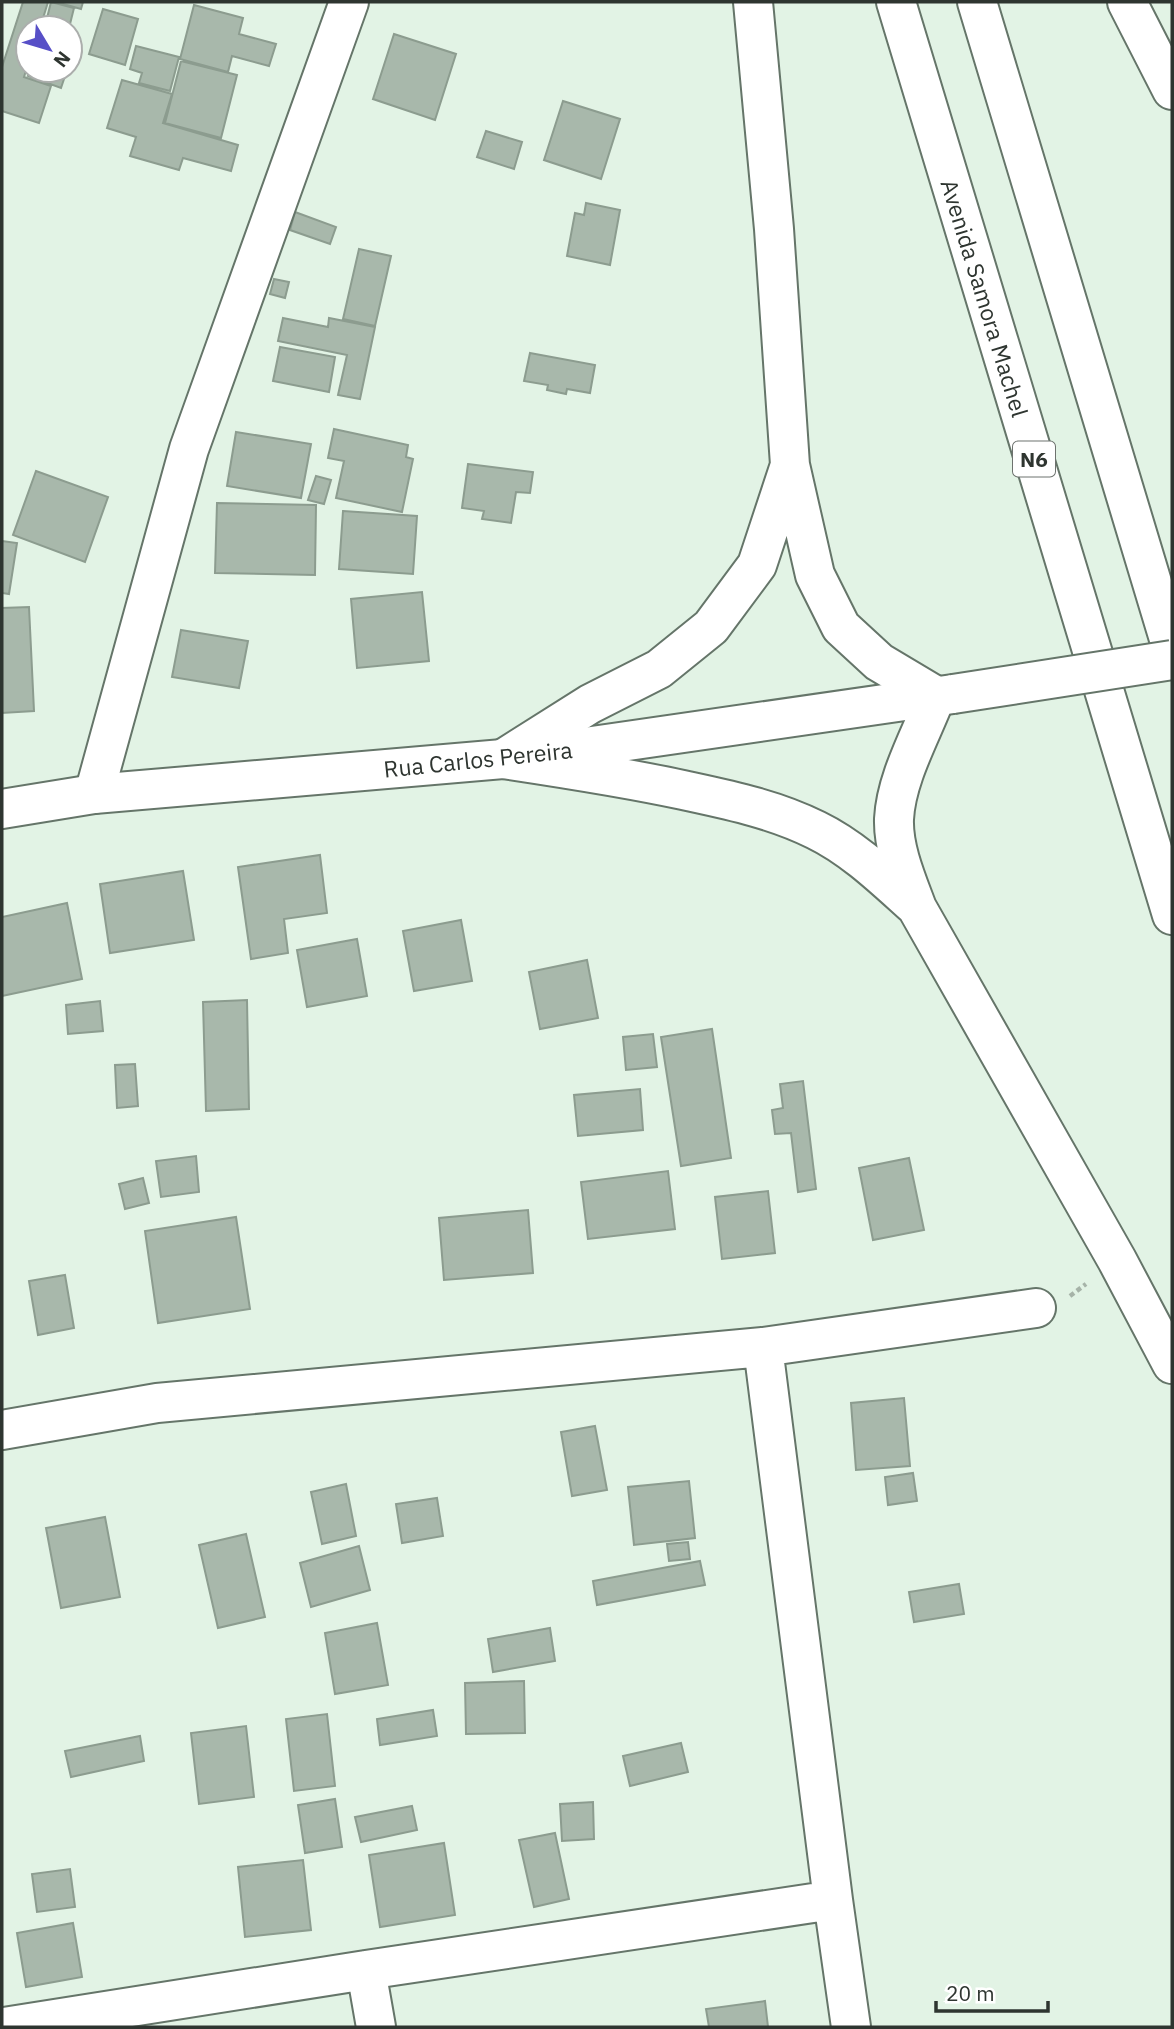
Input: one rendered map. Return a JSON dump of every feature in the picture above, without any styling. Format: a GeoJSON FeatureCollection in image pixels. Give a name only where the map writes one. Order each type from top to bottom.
{"type":"FeatureCollection","features":[{"type":"Feature","properties":{"kind":"main road"},"geometry":{"type":"LineString","coordinates":[[94,794],[189,449],[349,2]]}},
{"type":"Feature","properties":{"kind":"main road"},"geometry":{"type":"LineString","coordinates":[[753,2],[774,229],[790,465],[815,575],[841,627],[879,662],[945,695],[903,774],[894,820],[900,860],[917,908],[1117,1260],[1172,1364]]}},
{"type":"Feature","properties":{"kind":"main road","name":"Avenida Samora Machel"},"geometry":{"type":"LineString","coordinates":[[896,2],[1172,915]]}},
{"type":"Feature","properties":{"kind":"main road"},"geometry":{"type":"LineString","coordinates":[[977,2],[1172,649]]}},
{"type":"Feature","properties":{"kind":"main road"},"geometry":{"type":"LineString","coordinates":[[1127,2],[1172,90]]}},
{"type":"Feature","properties":{"kind":"main road"},"geometry":{"type":"LineString","coordinates":[[503,759],[590,704],[659,669],[711,627],[757,565],[790,465]]}},
{"type":"Feature","properties":{"kind":"main road","name":"Rua Carlos Pereira"},"geometry":{"type":"LineString","coordinates":[[2,809],[94,794],[503,759],[1172,660]]}},
{"type":"Feature","properties":{"kind":"main road"},"geometry":{"type":"LineString","coordinates":[[503,759],[634,779],[737,801],[789,818],[819,831],[848,850],[917,908]]}},
{"type":"Feature","properties":{"kind":"main road"},"geometry":{"type":"LineString","coordinates":[[2,1430],[157,1403],[763,1347],[1037,1308]]}},
{"type":"Feature","properties":{"kind":"main road"},"geometry":{"type":"LineString","coordinates":[[763,1347],[851,2027]]}},
{"type":"Feature","properties":{"kind":"main road"},"geometry":{"type":"LineString","coordinates":[[5,2027],[833,1900]]}},
{"type":"Feature","properties":{"kind":"main road"},"geometry":{"type":"LineString","coordinates":[[366,1970],[376,2027]]}},
{"type":"Feature","properties":{"kind":"path"},"geometry":{"type":"LineString","coordinates":[[1037,1308],[1070,1296],[1117,1260]]}},
{"type":"Feature","properties":{"kind":"building"},"geometry":{"type":"Polygon","coordinates":[[[23,2],[48,2],[44,14],[19,14],[23,2]]]}},
{"type":"Feature","properties":{"kind":"building"},"geometry":{"type":"Polygon","coordinates":[[[51,2],[74,8],[72,14],[48,14],[51,2]]]}},
{"type":"Feature","properties":{"kind":"building"},"geometry":{"type":"Polygon","coordinates":[[[56,2],[83,2],[81,9],[56,2]]]}},
{"type":"Feature","properties":{"kind":"building"},"geometry":{"type":"Polygon","coordinates":[[[194,5],[243,18],[239,34],[276,44],[269,66],[232,56],[228,72],[180,59],[194,5]]]}},
{"type":"Feature","properties":{"kind":"building"},"geometry":{"type":"Polygon","coordinates":[[[103,9],[138,19],[125,65],[89,54],[103,9]]]}},
{"type":"Feature","properties":{"kind":"building"},"geometry":{"type":"Polygon","coordinates":[[[14,30],[14,84],[51,86],[39,123],[2,111],[2,67],[14,30]]]}},
{"type":"Feature","properties":{"kind":"building"},"geometry":{"type":"Polygon","coordinates":[[[394,34],[456,54],[435,120],[373,99],[394,34]]]}},
{"type":"Feature","properties":{"kind":"building"},"geometry":{"type":"Polygon","coordinates":[[[136,46],[179,57],[170,91],[139,83],[142,73],[130,69],[136,46]]]}},
{"type":"Feature","properties":{"kind":"building"},"geometry":{"type":"Polygon","coordinates":[[[181,61],[237,75],[221,138],[165,123],[181,61]]]}},
{"type":"Feature","properties":{"kind":"building"},"geometry":{"type":"Polygon","coordinates":[[[122,80],[172,94],[163,123],[238,145],[231,171],[183,158],[179,170],[130,156],[136,137],[107,128],[122,80]]]}},
{"type":"Feature","properties":{"kind":"building"},"geometry":{"type":"Polygon","coordinates":[[[563,101],[620,119],[601,179],[544,160],[563,101]]]}},
{"type":"Feature","properties":{"kind":"building"},"geometry":{"type":"Polygon","coordinates":[[[486,131],[522,142],[514,169],[477,157],[486,131]]]}},
{"type":"Feature","properties":{"kind":"building"},"geometry":{"type":"Polygon","coordinates":[[[586,203],[620,210],[610,265],[567,256],[575,213],[584,215],[586,203]]]}},
{"type":"Feature","properties":{"kind":"building"},"geometry":{"type":"Polygon","coordinates":[[[295,212],[336,227],[330,244],[290,230],[295,212]]]}},
{"type":"Feature","properties":{"kind":"building"},"geometry":{"type":"Polygon","coordinates":[[[359,249],[391,256],[375,326],[343,319],[359,249]]]}},
{"type":"Feature","properties":{"kind":"building"},"geometry":{"type":"Polygon","coordinates":[[[274,279],[289,282],[285,298],[270,294],[274,279]]]}},
{"type":"Feature","properties":{"kind":"building"},"geometry":{"type":"Polygon","coordinates":[[[283,318],[328,327],[329,318],[375,327],[360,399],[338,395],[347,355],[278,341],[283,318]]]}},
{"type":"Feature","properties":{"kind":"building"},"geometry":{"type":"Polygon","coordinates":[[[280,347],[335,357],[329,392],[273,381],[280,347]]]}},
{"type":"Feature","properties":{"kind":"building"},"geometry":{"type":"Polygon","coordinates":[[[530,353],[595,365],[590,393],[567,389],[566,394],[547,390],[548,385],[524,381],[530,353]]]}},
{"type":"Feature","properties":{"kind":"building"},"geometry":{"type":"Polygon","coordinates":[[[334,429],[408,445],[406,457],[413,459],[402,512],[336,498],[344,461],[328,458],[334,429]]]}},
{"type":"Feature","properties":{"kind":"building"},"geometry":{"type":"Polygon","coordinates":[[[236,432],[311,444],[301,498],[227,486],[236,432]]]}},
{"type":"Feature","properties":{"kind":"building"},"geometry":{"type":"Polygon","coordinates":[[[468,464],[533,472],[530,493],[516,492],[511,523],[482,519],[484,511],[462,508],[468,464]]]}},
{"type":"Feature","properties":{"kind":"building"},"geometry":{"type":"Polygon","coordinates":[[[36,471],[108,497],[85,562],[13,535],[36,471]]]}},
{"type":"Feature","properties":{"kind":"building"},"geometry":{"type":"Polygon","coordinates":[[[316,476],[331,480],[324,504],[308,500],[316,476]]]}},
{"type":"Feature","properties":{"kind":"building"},"geometry":{"type":"Polygon","coordinates":[[[217,503],[316,505],[315,575],[215,573],[217,503]]]}},
{"type":"Feature","properties":{"kind":"building"},"geometry":{"type":"Polygon","coordinates":[[[343,511],[417,516],[413,574],[339,569],[343,511]]]}},
{"type":"Feature","properties":{"kind":"building"},"geometry":{"type":"Polygon","coordinates":[[[2,541],[17,543],[9,594],[2,593],[2,541]]]}},
{"type":"Feature","properties":{"kind":"building"},"geometry":{"type":"Polygon","coordinates":[[[422,592],[429,661],[357,668],[351,599],[422,592]]]}},
{"type":"Feature","properties":{"kind":"building"},"geometry":{"type":"Polygon","coordinates":[[[29,607],[34,711],[2,713],[2,608],[29,607]]]}},
{"type":"Feature","properties":{"kind":"building"},"geometry":{"type":"Polygon","coordinates":[[[181,630],[248,641],[239,688],[172,677],[181,630]]]}},
{"type":"Feature","properties":{"kind":"building"},"geometry":{"type":"Polygon","coordinates":[[[320,855],[327,913],[284,919],[288,953],[251,959],[238,867],[320,855]]]}},
{"type":"Feature","properties":{"kind":"building"},"geometry":{"type":"Polygon","coordinates":[[[183,871],[194,940],[110,953],[100,884],[183,871]]]}},
{"type":"Feature","properties":{"kind":"building"},"geometry":{"type":"Polygon","coordinates":[[[67,903],[82,979],[2,996],[2,917],[67,903]]]}},
{"type":"Feature","properties":{"kind":"building"},"geometry":{"type":"Polygon","coordinates":[[[461,920],[472,981],[414,991],[403,931],[461,920]]]}},
{"type":"Feature","properties":{"kind":"building"},"geometry":{"type":"Polygon","coordinates":[[[357,939],[367,996],[307,1007],[297,950],[357,939]]]}},
{"type":"Feature","properties":{"kind":"building"},"geometry":{"type":"Polygon","coordinates":[[[587,960],[598,1018],[540,1029],[529,972],[587,960]]]}},
{"type":"Feature","properties":{"kind":"building"},"geometry":{"type":"Polygon","coordinates":[[[247,1000],[249,1109],[206,1111],[203,1002],[247,1000]]]}},
{"type":"Feature","properties":{"kind":"building"},"geometry":{"type":"Polygon","coordinates":[[[100,1001],[103,1031],[68,1034],[66,1005],[100,1001]]]}},
{"type":"Feature","properties":{"kind":"building"},"geometry":{"type":"Polygon","coordinates":[[[712,1029],[731,1158],[681,1166],[661,1037],[712,1029]]]}},
{"type":"Feature","properties":{"kind":"building"},"geometry":{"type":"Polygon","coordinates":[[[653,1034],[657,1067],[626,1070],[623,1037],[653,1034]]]}},
{"type":"Feature","properties":{"kind":"building"},"geometry":{"type":"Polygon","coordinates":[[[135,1064],[138,1106],[117,1108],[115,1065],[135,1064]]]}},
{"type":"Feature","properties":{"kind":"building"},"geometry":{"type":"Polygon","coordinates":[[[803,1081],[816,1189],[798,1192],[791,1133],[775,1134],[772,1110],[783,1108],[780,1084],[803,1081]]]}},
{"type":"Feature","properties":{"kind":"building"},"geometry":{"type":"Polygon","coordinates":[[[640,1089],[643,1130],[578,1136],[574,1095],[640,1089]]]}},
{"type":"Feature","properties":{"kind":"building"},"geometry":{"type":"Polygon","coordinates":[[[196,1156],[199,1192],[161,1197],[156,1161],[196,1156]]]}},
{"type":"Feature","properties":{"kind":"building"},"geometry":{"type":"Polygon","coordinates":[[[909,1158],[924,1230],[873,1240],[859,1168],[909,1158]]]}},
{"type":"Feature","properties":{"kind":"building"},"geometry":{"type":"Polygon","coordinates":[[[668,1171],[675,1229],[588,1239],[581,1182],[668,1171]]]}},
{"type":"Feature","properties":{"kind":"building"},"geometry":{"type":"Polygon","coordinates":[[[143,1178],[149,1203],[125,1209],[119,1184],[143,1178]]]}},
{"type":"Feature","properties":{"kind":"building"},"geometry":{"type":"Polygon","coordinates":[[[768,1191],[775,1253],[722,1259],[715,1197],[768,1191]]]}},
{"type":"Feature","properties":{"kind":"building"},"geometry":{"type":"Polygon","coordinates":[[[528,1210],[533,1273],[444,1280],[439,1218],[528,1210]]]}},
{"type":"Feature","properties":{"kind":"building"},"geometry":{"type":"Polygon","coordinates":[[[236,1217],[250,1309],[158,1323],[145,1231],[236,1217]]]}},
{"type":"Feature","properties":{"kind":"building"},"geometry":{"type":"Polygon","coordinates":[[[65,1275],[74,1328],[38,1335],[29,1281],[65,1275]]]}},
{"type":"Feature","properties":{"kind":"building"},"geometry":{"type":"Polygon","coordinates":[[[904,1398],[910,1466],[856,1470],[851,1403],[904,1398]]]}},
{"type":"Feature","properties":{"kind":"building"},"geometry":{"type":"Polygon","coordinates":[[[595,1426],[607,1490],[572,1496],[561,1432],[595,1426]]]}},
{"type":"Feature","properties":{"kind":"building"},"geometry":{"type":"Polygon","coordinates":[[[913,1473],[917,1501],[888,1505],[885,1477],[913,1473]]]}},
{"type":"Feature","properties":{"kind":"building"},"geometry":{"type":"Polygon","coordinates":[[[689,1481],[695,1538],[634,1545],[628,1487],[689,1481]]]}},
{"type":"Feature","properties":{"kind":"building"},"geometry":{"type":"Polygon","coordinates":[[[346,1484],[356,1536],[322,1544],[311,1492],[346,1484]]]}},
{"type":"Feature","properties":{"kind":"building"},"geometry":{"type":"Polygon","coordinates":[[[437,1498],[443,1536],[402,1543],[396,1504],[437,1498]]]}},
{"type":"Feature","properties":{"kind":"building"},"geometry":{"type":"Polygon","coordinates":[[[105,1517],[120,1597],[61,1608],[46,1528],[105,1517]]]}},
{"type":"Feature","properties":{"kind":"building"},"geometry":{"type":"Polygon","coordinates":[[[246,1534],[265,1617],[218,1628],[199,1545],[246,1534]]]}},
{"type":"Feature","properties":{"kind":"building"},"geometry":{"type":"Polygon","coordinates":[[[688,1542],[690,1559],[669,1561],[667,1544],[688,1542]]]}},
{"type":"Feature","properties":{"kind":"building"},"geometry":{"type":"Polygon","coordinates":[[[359,1546],[370,1590],[311,1607],[300,1563],[359,1546]]]}},
{"type":"Feature","properties":{"kind":"building"},"geometry":{"type":"Polygon","coordinates":[[[700,1561],[705,1585],[597,1605],[593,1581],[700,1561]]]}},
{"type":"Feature","properties":{"kind":"building"},"geometry":{"type":"Polygon","coordinates":[[[959,1584],[964,1614],[914,1622],[909,1592],[959,1584]]]}},
{"type":"Feature","properties":{"kind":"building"},"geometry":{"type":"Polygon","coordinates":[[[377,1623],[388,1685],[335,1694],[325,1633],[377,1623]]]}},
{"type":"Feature","properties":{"kind":"building"},"geometry":{"type":"Polygon","coordinates":[[[550,1628],[555,1661],[493,1672],[488,1639],[550,1628]]]}},
{"type":"Feature","properties":{"kind":"building"},"geometry":{"type":"Polygon","coordinates":[[[524,1681],[525,1733],[466,1734],[465,1683],[524,1681]]]}},
{"type":"Feature","properties":{"kind":"building"},"geometry":{"type":"Polygon","coordinates":[[[433,1710],[437,1736],[380,1745],[377,1719],[433,1710]]]}},
{"type":"Feature","properties":{"kind":"building"},"geometry":{"type":"Polygon","coordinates":[[[327,1714],[335,1786],[294,1791],[286,1719],[327,1714]]]}},
{"type":"Feature","properties":{"kind":"building"},"geometry":{"type":"Polygon","coordinates":[[[246,1726],[254,1797],[199,1804],[191,1733],[246,1726]]]}},
{"type":"Feature","properties":{"kind":"building"},"geometry":{"type":"Polygon","coordinates":[[[140,1736],[144,1761],[71,1777],[65,1751],[140,1736]]]}},
{"type":"Feature","properties":{"kind":"building"},"geometry":{"type":"Polygon","coordinates":[[[681,1743],[688,1772],[630,1786],[623,1756],[681,1743]]]}},
{"type":"Feature","properties":{"kind":"building"},"geometry":{"type":"Polygon","coordinates":[[[335,1799],[342,1847],[305,1853],[298,1805],[335,1799]]]}},
{"type":"Feature","properties":{"kind":"building"},"geometry":{"type":"Polygon","coordinates":[[[593,1802],[594,1839],[562,1841],[560,1804],[593,1802]]]}},
{"type":"Feature","properties":{"kind":"building"},"geometry":{"type":"Polygon","coordinates":[[[412,1806],[417,1830],[361,1842],[355,1817],[412,1806]]]}},
{"type":"Feature","properties":{"kind":"building"},"geometry":{"type":"Polygon","coordinates":[[[555,1833],[569,1899],[534,1907],[519,1840],[555,1833]]]}},
{"type":"Feature","properties":{"kind":"building"},"geometry":{"type":"Polygon","coordinates":[[[444,1843],[455,1915],[380,1927],[369,1855],[444,1843]]]}},
{"type":"Feature","properties":{"kind":"building"},"geometry":{"type":"Polygon","coordinates":[[[303,1860],[311,1930],[245,1937],[238,1867],[303,1860]]]}},
{"type":"Feature","properties":{"kind":"building"},"geometry":{"type":"Polygon","coordinates":[[[70,1869],[75,1907],[37,1912],[32,1874],[70,1869]]]}},
{"type":"Feature","properties":{"kind":"building"},"geometry":{"type":"Polygon","coordinates":[[[73,1923],[82,1977],[26,1987],[17,1933],[73,1923]]]}},
{"type":"Feature","properties":{"kind":"building"},"geometry":{"type":"Polygon","coordinates":[[[765,2001],[768,2027],[709,2027],[706,2009],[765,2001]]]}}]}
